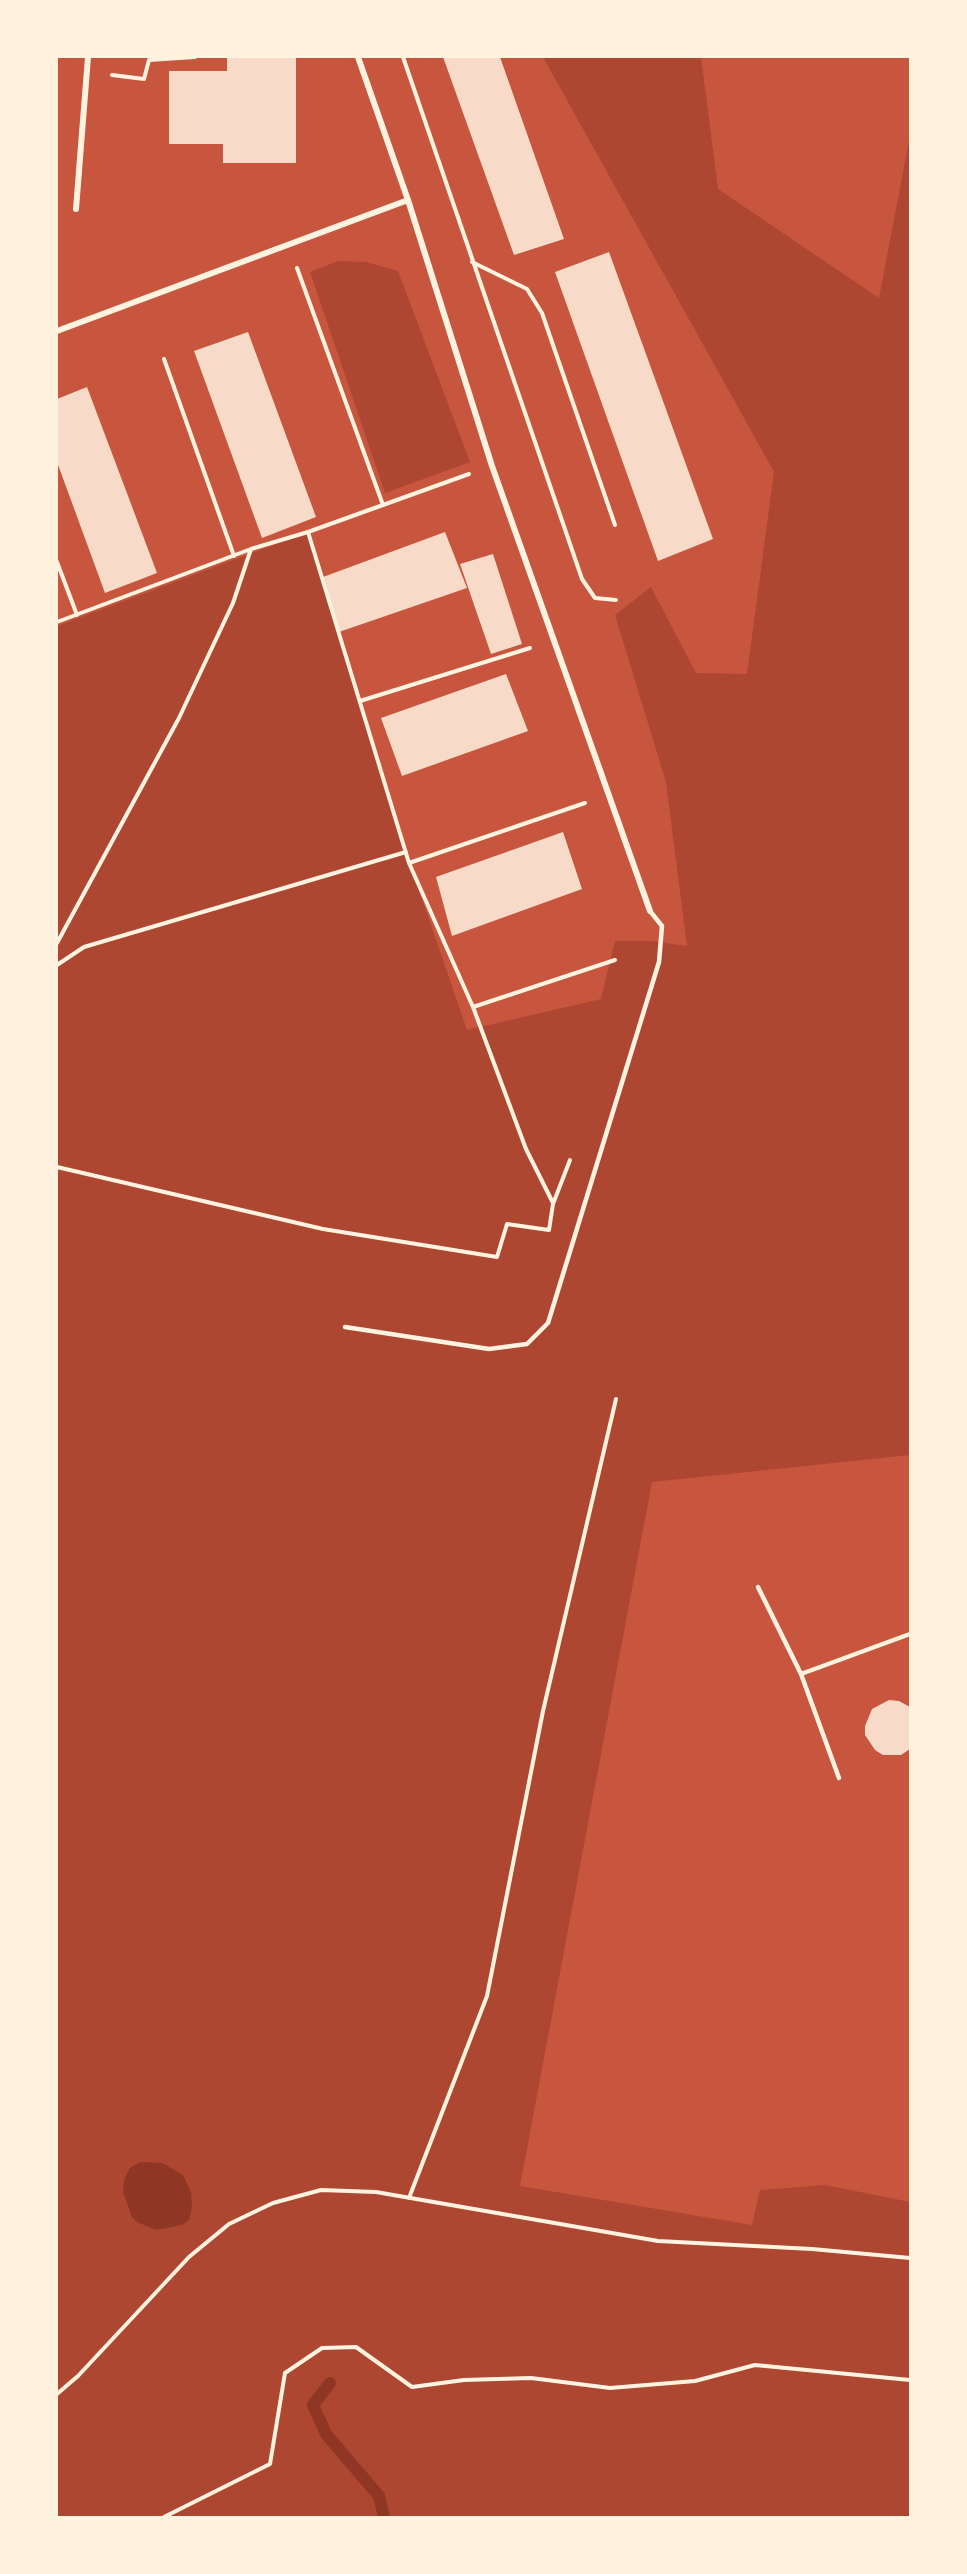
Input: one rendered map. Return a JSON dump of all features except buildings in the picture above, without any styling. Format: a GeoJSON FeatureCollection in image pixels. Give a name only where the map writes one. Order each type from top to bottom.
{"type":"FeatureCollection","features":[{"type":"Feature","properties":{"kind":"street"},"geometry":{"type":"LineString","coordinates":[[76,208],[88,57]]}},
{"type":"Feature","properties":{"kind":"street"},"geometry":{"type":"LineString","coordinates":[[358,57],[408,200],[492,466],[650,911]]}},
{"type":"Feature","properties":{"kind":"street"},"geometry":{"type":"LineString","coordinates":[[57,331],[408,200]]}},
{"type":"Feature","properties":{"kind":"lane"},"geometry":{"type":"LineString","coordinates":[[345,1327],[489,1349],[527,1344],[548,1323],[659,962],[662,926],[650,911]]}},
{"type":"Feature","properties":{"kind":"lane"},"geometry":{"type":"LineString","coordinates":[[758,1587],[801,1674],[839,1778]]}},
{"type":"Feature","properties":{"kind":"lane"},"geometry":{"type":"LineString","coordinates":[[801,1674],[910,1634]]}},
{"type":"Feature","properties":{"kind":"path"},"geometry":{"type":"LineString","coordinates":[[144,79],[149,60],[195,57]]}},
{"type":"Feature","properties":{"kind":"path"},"geometry":{"type":"LineString","coordinates":[[403,57],[582,579],[595,598],[615,600]]}},
{"type":"Feature","properties":{"kind":"path"},"geometry":{"type":"LineString","coordinates":[[289,245],[383,504]]}},
{"type":"Feature","properties":{"kind":"path"},"geometry":{"type":"LineString","coordinates":[[472,261],[527,289],[542,313],[615,525]]}},
{"type":"Feature","properties":{"kind":"path"},"geometry":{"type":"LineString","coordinates":[[164,359],[234,556]]}},
{"type":"Feature","properties":{"kind":"path"},"geometry":{"type":"LineString","coordinates":[[57,622],[251,549],[308,532],[492,466]]}},
{"type":"Feature","properties":{"kind":"path"},"geometry":{"type":"LineString","coordinates":[[308,532],[409,863],[473,1007],[525,1149],[553,1204]]}},
{"type":"Feature","properties":{"kind":"path"},"geometry":{"type":"LineString","coordinates":[[57,943],[179,718],[233,603],[251,549]]}},
{"type":"Feature","properties":{"kind":"path"},"geometry":{"type":"LineString","coordinates":[[57,562],[77,615]]}},
{"type":"Feature","properties":{"kind":"path"},"geometry":{"type":"LineString","coordinates":[[360,701],[554,640]]}},
{"type":"Feature","properties":{"kind":"path"},"geometry":{"type":"LineString","coordinates":[[409,863],[608,796]]}},
{"type":"Feature","properties":{"kind":"path"},"geometry":{"type":"LineString","coordinates":[[57,965],[84,947],[406,852]]}},
{"type":"Feature","properties":{"kind":"path"},"geometry":{"type":"LineString","coordinates":[[473,1007],[615,960]]}},
{"type":"Feature","properties":{"kind":"path"},"geometry":{"type":"LineString","coordinates":[[57,1167],[323,1229],[497,1257],[507,1224],[549,1230],[553,1204],[574,1150]]}},
{"type":"Feature","properties":{"kind":"path"},"geometry":{"type":"LineString","coordinates":[[409,2198],[487,1996],[543,1711],[616,1399]]}},
{"type":"Feature","properties":{"kind":"path"},"geometry":{"type":"LineString","coordinates":[[57,2394],[78,2376],[189,2257],[229,2224],[273,2203],[321,2190],[376,2192],[658,2241],[812,2249],[910,2258]]}},
{"type":"Feature","properties":{"kind":"path"},"geometry":{"type":"LineString","coordinates":[[164,2517],[270,2464],[285,2373],[322,2348],[356,2347],[412,2387],[464,2380],[531,2378],[610,2388],[695,2381],[755,2365],[910,2380]]}},
{"type":"Feature","properties":{"kind":"shaded area"},"geometry":{"type":"Polygon","coordinates":[[[543,57],[701,57],[718,189],[879,298],[910,136],[910,1455],[652,1482],[520,2186],[752,2225],[760,2190],[825,2185],[910,2202],[910,2517],[57,2517],[57,626],[308,532],[406,852],[467,1030],[601,999],[615,941],[652,941],[687,946],[666,782],[615,615],[651,587],[696,673],[747,674],[774,472],[543,57]]]}},
{"type":"Feature","properties":{"kind":"shaded area"},"geometry":{"type":"Polygon","coordinates":[[[338,261],[366,262],[398,271],[470,462],[385,493],[310,272],[338,261]]]}},
{"type":"Feature","properties":{"kind":"shaded area"},"geometry":{"type":"Polygon","coordinates":[[[140,2162],[162,2163],[183,2175],[191,2192],[192,2207],[189,2220],[182,2225],[156,2230],[137,2222],[132,2217],[123,2192],[124,2180],[130,2168],[140,2162]]]}},
{"type":"Feature","properties":{"kind":"waterway"},"geometry":{"type":"LineString","coordinates":[[330,2383],[313,2405],[326,2434],[379,2496],[384,2517]]}}]}
